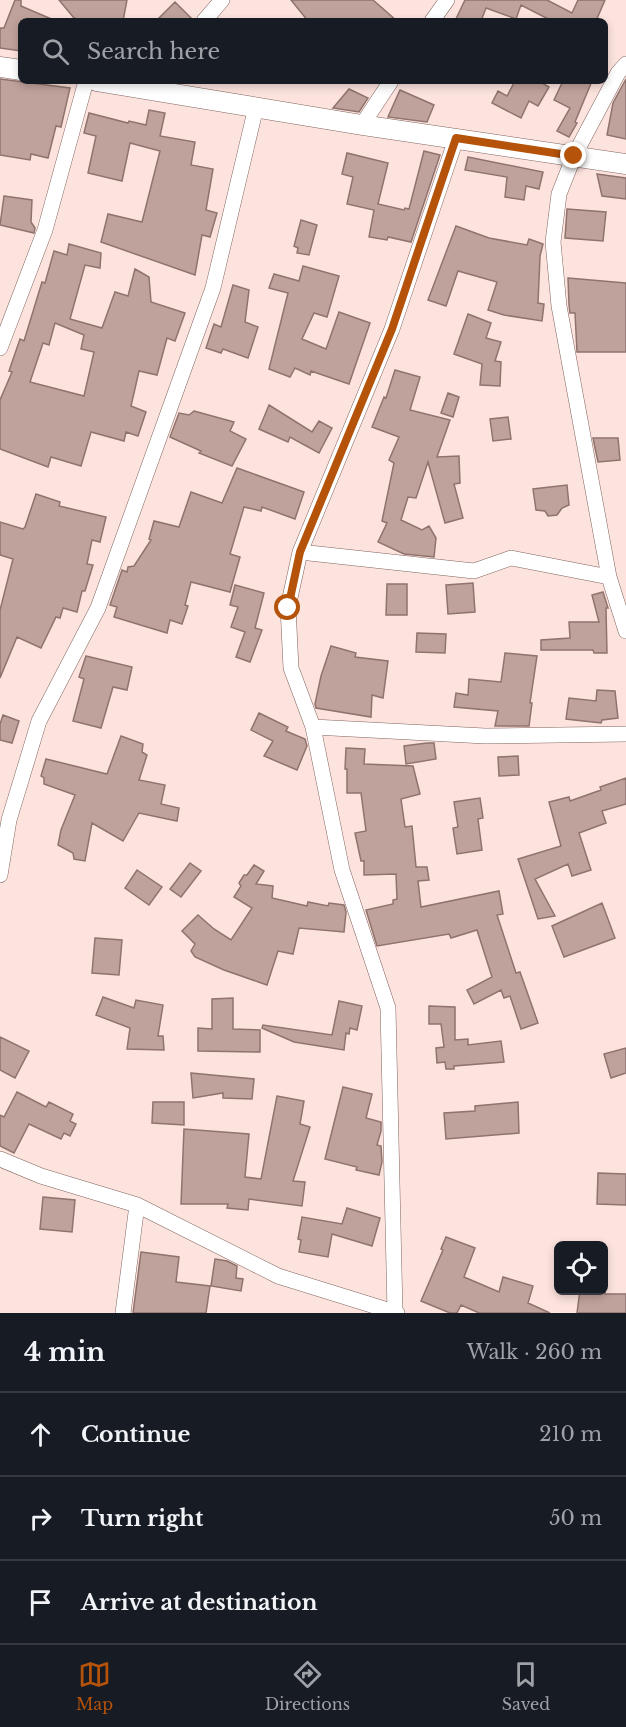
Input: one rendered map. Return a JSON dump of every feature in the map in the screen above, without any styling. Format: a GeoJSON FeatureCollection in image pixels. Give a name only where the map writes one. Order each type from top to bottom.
{"type":"FeatureCollection","features":[{"type":"Feature","properties":{"kind":"street"},"geometry":{"type":"LineString","coordinates":[[207,18],[222,0]]}},
{"type":"Feature","properties":{"kind":"street"},"geometry":{"type":"LineString","coordinates":[[434,18],[447,0]]}},
{"type":"Feature","properties":{"kind":"street"},"geometry":{"type":"LineString","coordinates":[[626,64],[618,73],[574,156],[559,194],[553,242],[559,306],[609,577],[626,631]]}},
{"type":"Feature","properties":{"kind":"street"},"geometry":{"type":"LineString","coordinates":[[0,67],[18,70]]}},
{"type":"Feature","properties":{"kind":"street"},"geometry":{"type":"LineString","coordinates":[[0,348],[45,230],[85,84]]}},
{"type":"Feature","properties":{"kind":"street"},"geometry":{"type":"LineString","coordinates":[[362,125],[389,84]]}},
{"type":"Feature","properties":{"kind":"street"},"geometry":{"type":"LineString","coordinates":[[151,85],[256,107],[362,125],[626,164]]}},
{"type":"Feature","properties":{"kind":"street"},"geometry":{"type":"LineString","coordinates":[[0,875],[9,820],[39,722],[98,608],[213,288],[256,107]]}},
{"type":"Feature","properties":{"kind":"street"},"geometry":{"type":"LineString","coordinates":[[0,1159],[41,1176],[137,1205],[278,1276],[396,1313],[388,1008],[342,870],[313,727],[291,668],[288,608],[300,552],[392,329],[456,138]]}},
{"type":"Feature","properties":{"kind":"street"},"geometry":{"type":"LineString","coordinates":[[300,552],[474,571],[511,558],[609,577]]}},
{"type":"Feature","properties":{"kind":"street"},"geometry":{"type":"LineString","coordinates":[[313,727],[485,736],[626,734]]}},
{"type":"Feature","properties":{"kind":"street"},"geometry":{"type":"LineString","coordinates":[[123,1313],[137,1205]]}},
{"type":"Feature","properties":{"kind":"building"},"geometry":{"type":"Polygon","coordinates":[[[15,0],[21,0],[21,6],[49,18],[18,18],[18,51],[0,48],[0,28],[4,28],[15,0]]]}},
{"type":"Feature","properties":{"kind":"building"},"geometry":{"type":"Polygon","coordinates":[[[59,0],[127,0],[124,18],[74,18],[59,0]]]}},
{"type":"Feature","properties":{"kind":"building"},"geometry":{"type":"Polygon","coordinates":[[[291,0],[373,0],[394,18],[306,18],[291,0]]]}},
{"type":"Feature","properties":{"kind":"building"},"geometry":{"type":"Polygon","coordinates":[[[465,0],[547,0],[572,13],[578,0],[605,0],[597,18],[546,18],[521,5],[516,18],[486,8],[482,18],[456,18],[465,0]]]}},
{"type":"Feature","properties":{"kind":"building"},"geometry":{"type":"Polygon","coordinates":[[[175,2],[191,18],[159,18],[175,2]]]}},
{"type":"Feature","properties":{"kind":"building"},"geometry":{"type":"Polygon","coordinates":[[[0,79],[18,81],[18,84],[70,88],[61,127],[56,126],[48,158],[31,154],[30,160],[0,155],[0,79]]]}},
{"type":"Feature","properties":{"kind":"building"},"geometry":{"type":"Polygon","coordinates":[[[626,79],[626,139],[607,135],[613,103],[626,79]]]}},
{"type":"Feature","properties":{"kind":"building"},"geometry":{"type":"Polygon","coordinates":[[[513,84],[544,84],[549,87],[538,106],[529,101],[521,118],[492,103],[498,91],[507,96],[513,84]]]}},
{"type":"Feature","properties":{"kind":"building"},"geometry":{"type":"Polygon","coordinates":[[[562,84],[591,84],[575,122],[577,123],[569,137],[557,131],[570,108],[554,100],[562,84]]]}},
{"type":"Feature","properties":{"kind":"building"},"geometry":{"type":"Polygon","coordinates":[[[349,89],[368,98],[359,112],[333,108],[349,89]]]}},
{"type":"Feature","properties":{"kind":"building"},"geometry":{"type":"Polygon","coordinates":[[[400,90],[434,105],[427,122],[388,117],[400,90]]]}},
{"type":"Feature","properties":{"kind":"building"},"geometry":{"type":"Polygon","coordinates":[[[149,110],[165,113],[160,136],[195,142],[191,165],[213,169],[206,210],[217,213],[210,237],[202,235],[195,275],[101,242],[108,214],[142,222],[160,151],[130,143],[122,181],[88,173],[96,136],[84,133],[89,113],[146,125],[149,110]]]}},
{"type":"Feature","properties":{"kind":"building"},"geometry":{"type":"Polygon","coordinates":[[[424,151],[440,155],[411,242],[388,237],[387,240],[369,237],[374,210],[347,204],[353,177],[342,174],[347,153],[388,163],[378,204],[404,210],[409,209],[424,151]]]}},
{"type":"Feature","properties":{"kind":"building"},"geometry":{"type":"Polygon","coordinates":[[[468,157],[543,172],[539,189],[526,186],[524,200],[505,197],[507,177],[465,170],[468,157]]]}},
{"type":"Feature","properties":{"kind":"building"},"geometry":{"type":"Polygon","coordinates":[[[597,174],[626,178],[626,199],[602,196],[597,174]]]}},
{"type":"Feature","properties":{"kind":"building"},"geometry":{"type":"Polygon","coordinates":[[[4,196],[32,200],[31,222],[35,228],[34,233],[0,225],[4,196]]]}},
{"type":"Feature","properties":{"kind":"building"},"geometry":{"type":"Polygon","coordinates":[[[567,209],[606,212],[603,241],[565,238],[567,209]]]}},
{"type":"Feature","properties":{"kind":"building"},"geometry":{"type":"Polygon","coordinates":[[[301,220],[317,225],[309,255],[297,253],[298,248],[294,246],[301,220]]]}},
{"type":"Feature","properties":{"kind":"building"},"geometry":{"type":"Polygon","coordinates":[[[456,226],[489,238],[527,245],[529,239],[543,244],[540,256],[538,303],[544,304],[542,321],[488,310],[497,282],[458,271],[446,306],[428,300],[456,226]]]}},
{"type":"Feature","properties":{"kind":"building"},"geometry":{"type":"Polygon","coordinates":[[[69,244],[101,253],[100,268],[85,265],[70,319],[102,328],[115,292],[128,296],[135,269],[149,277],[151,302],[185,313],[175,341],[167,338],[157,375],[139,371],[131,406],[146,412],[138,436],[126,432],[124,441],[91,432],[81,466],[51,457],[48,467],[0,449],[0,400],[12,372],[9,371],[20,339],[24,341],[54,251],[67,255],[69,244]],[[55,323],[49,345],[43,343],[30,382],[84,396],[94,352],[81,349],[84,335],[55,323]]]}},
{"type":"Feature","properties":{"kind":"building"},"geometry":{"type":"Polygon","coordinates":[[[303,266],[339,276],[327,317],[314,313],[302,339],[326,349],[339,312],[370,323],[349,384],[311,371],[310,375],[295,368],[290,377],[269,369],[288,293],[269,288],[274,274],[299,281],[303,266]]]}},
{"type":"Feature","properties":{"kind":"building"},"geometry":{"type":"Polygon","coordinates":[[[568,278],[626,283],[626,352],[577,352],[575,313],[570,313],[568,278]]]}},
{"type":"Feature","properties":{"kind":"building"},"geometry":{"type":"Polygon","coordinates":[[[233,285],[249,290],[245,322],[258,327],[248,358],[223,349],[221,353],[206,348],[214,324],[221,327],[233,285]]]}},
{"type":"Feature","properties":{"kind":"building"},"geometry":{"type":"Polygon","coordinates":[[[468,314],[491,323],[486,338],[501,342],[495,361],[501,362],[500,386],[480,385],[482,364],[454,354],[468,314]]]}},
{"type":"Feature","properties":{"kind":"building"},"geometry":{"type":"Polygon","coordinates":[[[395,370],[420,377],[410,410],[450,420],[437,457],[459,456],[460,483],[454,484],[463,518],[445,523],[428,462],[416,498],[408,497],[401,520],[422,530],[429,526],[436,538],[434,557],[404,554],[378,542],[387,523],[382,521],[394,463],[389,460],[399,437],[372,427],[384,397],[386,398],[395,370]]]}},
{"type":"Feature","properties":{"kind":"building"},"geometry":{"type":"Polygon","coordinates":[[[448,393],[459,397],[453,417],[441,413],[448,393]]]}},
{"type":"Feature","properties":{"kind":"building"},"geometry":{"type":"Polygon","coordinates":[[[269,405],[312,432],[319,421],[332,428],[319,453],[290,437],[288,442],[259,429],[269,405]]]}},
{"type":"Feature","properties":{"kind":"building"},"geometry":{"type":"Polygon","coordinates":[[[194,411],[234,422],[230,431],[246,439],[232,466],[199,453],[201,451],[170,437],[179,413],[189,415],[194,411]]]}},
{"type":"Feature","properties":{"kind":"building"},"geometry":{"type":"Polygon","coordinates":[[[508,417],[511,439],[493,441],[490,419],[508,417]]]}},
{"type":"Feature","properties":{"kind":"building"},"geometry":{"type":"Polygon","coordinates":[[[593,438],[618,438],[620,460],[598,462],[593,438]]]}},
{"type":"Feature","properties":{"kind":"building"},"geometry":{"type":"Polygon","coordinates":[[[237,468],[304,492],[295,519],[262,507],[261,511],[244,507],[230,554],[240,557],[230,592],[191,582],[185,605],[188,606],[182,624],[170,620],[167,633],[114,617],[117,607],[110,605],[122,570],[127,572],[128,567],[134,566],[151,540],[149,539],[154,521],[179,527],[191,492],[222,503],[237,468]]]}},
{"type":"Feature","properties":{"kind":"building"},"geometry":{"type":"Polygon","coordinates":[[[567,485],[569,505],[562,508],[557,515],[548,516],[545,511],[536,510],[533,489],[567,485]]]}},
{"type":"Feature","properties":{"kind":"building"},"geometry":{"type":"Polygon","coordinates":[[[36,494],[60,502],[59,506],[106,517],[100,542],[92,540],[87,564],[93,565],[85,591],[82,591],[77,612],[63,608],[60,618],[56,617],[41,648],[17,637],[0,678],[0,610],[13,559],[0,555],[0,522],[23,529],[36,494]]]}},
{"type":"Feature","properties":{"kind":"building"},"geometry":{"type":"Polygon","coordinates":[[[473,583],[475,612],[448,614],[446,585],[473,583]]]}},
{"type":"Feature","properties":{"kind":"building"},"geometry":{"type":"Polygon","coordinates":[[[387,584],[407,584],[407,615],[386,615],[387,584]]]}},
{"type":"Feature","properties":{"kind":"building"},"geometry":{"type":"Polygon","coordinates":[[[235,585],[264,593],[255,628],[262,630],[250,662],[236,657],[245,632],[231,627],[238,607],[230,605],[235,585]]]}},
{"type":"Feature","properties":{"kind":"building"},"geometry":{"type":"Polygon","coordinates":[[[603,592],[608,608],[606,608],[607,653],[594,653],[593,650],[541,650],[541,640],[570,638],[569,622],[599,622],[592,595],[603,592]]]}},
{"type":"Feature","properties":{"kind":"building"},"geometry":{"type":"Polygon","coordinates":[[[417,633],[446,634],[445,653],[416,652],[417,633]]]}},
{"type":"Feature","properties":{"kind":"building"},"geometry":{"type":"Polygon","coordinates":[[[331,646],[356,653],[355,657],[388,661],[383,698],[372,695],[371,717],[316,708],[321,676],[331,646]]]}},
{"type":"Feature","properties":{"kind":"building"},"geometry":{"type":"Polygon","coordinates":[[[505,653],[537,656],[529,726],[495,726],[498,711],[454,707],[456,693],[468,695],[469,679],[501,682],[505,653]]]}},
{"type":"Feature","properties":{"kind":"building"},"geometry":{"type":"Polygon","coordinates":[[[86,656],[132,667],[127,690],[113,687],[101,728],[73,721],[84,679],[79,677],[86,656]]]}},
{"type":"Feature","properties":{"kind":"building"},"geometry":{"type":"Polygon","coordinates":[[[597,690],[615,691],[618,718],[602,720],[601,723],[566,719],[569,698],[596,701],[597,690]]]}},
{"type":"Feature","properties":{"kind":"building"},"geometry":{"type":"Polygon","coordinates":[[[259,713],[288,727],[286,731],[305,739],[307,746],[297,770],[264,756],[273,741],[251,730],[259,713]]]}},
{"type":"Feature","properties":{"kind":"building"},"geometry":{"type":"Polygon","coordinates":[[[3,715],[19,721],[12,743],[0,740],[0,724],[3,715]]]}},
{"type":"Feature","properties":{"kind":"building"},"geometry":{"type":"Polygon","coordinates":[[[121,736],[143,744],[142,752],[147,755],[139,780],[165,785],[161,804],[179,808],[177,821],[139,813],[123,841],[92,823],[85,861],[74,859],[73,853],[58,845],[61,830],[75,795],[44,784],[44,778],[41,776],[46,759],[107,774],[121,736]]]}},
{"type":"Feature","properties":{"kind":"building"},"geometry":{"type":"Polygon","coordinates":[[[434,743],[436,759],[406,764],[404,746],[434,743]]]}},
{"type":"Feature","properties":{"kind":"building"},"geometry":{"type":"Polygon","coordinates":[[[346,748],[365,749],[364,764],[413,766],[420,794],[401,799],[405,827],[412,826],[416,867],[427,867],[429,880],[418,881],[421,907],[499,891],[503,914],[497,915],[516,973],[520,972],[538,1023],[521,1029],[510,996],[504,998],[501,990],[474,1004],[467,990],[492,977],[477,930],[451,938],[449,934],[377,946],[366,910],[393,904],[393,900],[397,899],[396,874],[364,875],[364,861],[361,861],[355,833],[366,831],[361,793],[347,793],[346,748]]]}},
{"type":"Feature","properties":{"kind":"building"},"geometry":{"type":"Polygon","coordinates":[[[518,756],[519,775],[499,776],[498,757],[518,756]]]}},
{"type":"Feature","properties":{"kind":"building"},"geometry":{"type":"Polygon","coordinates":[[[626,778],[626,804],[602,811],[606,823],[579,833],[591,870],[572,876],[568,864],[535,879],[555,916],[538,919],[518,859],[561,846],[549,802],[569,797],[570,801],[626,778]]]}},
{"type":"Feature","properties":{"kind":"building"},"geometry":{"type":"Polygon","coordinates":[[[480,798],[483,818],[478,819],[482,850],[457,854],[453,828],[458,827],[454,802],[480,798]]]}},
{"type":"Feature","properties":{"kind":"building"},"geometry":{"type":"Polygon","coordinates":[[[190,863],[201,871],[181,897],[170,889],[190,863]]]}},
{"type":"Feature","properties":{"kind":"building"},"geometry":{"type":"Polygon","coordinates":[[[254,865],[264,871],[256,884],[273,886],[272,898],[307,906],[308,902],[328,906],[329,903],[344,905],[346,912],[344,932],[299,928],[293,954],[278,951],[267,985],[195,957],[191,951],[195,944],[182,931],[198,915],[231,940],[252,908],[234,897],[241,886],[239,883],[244,875],[247,875],[254,865]]]}},
{"type":"Feature","properties":{"kind":"building"},"geometry":{"type":"Polygon","coordinates":[[[137,870],[162,887],[149,905],[125,888],[137,870]]]}},
{"type":"Feature","properties":{"kind":"building"},"geometry":{"type":"Polygon","coordinates":[[[602,903],[615,938],[564,957],[552,926],[602,903]]]}},
{"type":"Feature","properties":{"kind":"building"},"geometry":{"type":"Polygon","coordinates":[[[95,938],[122,940],[119,975],[92,973],[95,938]]]}},
{"type":"Feature","properties":{"kind":"building"},"geometry":{"type":"Polygon","coordinates":[[[103,997],[134,1008],[136,1000],[163,1005],[158,1036],[163,1036],[164,1050],[127,1049],[130,1028],[96,1015],[103,997]]]}},
{"type":"Feature","properties":{"kind":"building"},"geometry":{"type":"Polygon","coordinates":[[[233,998],[233,1029],[260,1030],[260,1052],[198,1051],[198,1028],[212,1029],[212,999],[233,998]]]}},
{"type":"Feature","properties":{"kind":"building"},"geometry":{"type":"Polygon","coordinates":[[[339,1001],[362,1006],[357,1030],[350,1028],[349,1034],[346,1033],[344,1050],[294,1042],[262,1028],[263,1025],[332,1035],[339,1001]]]}},
{"type":"Feature","properties":{"kind":"building"},"geometry":{"type":"Polygon","coordinates":[[[429,1006],[455,1007],[455,1040],[468,1039],[468,1045],[501,1041],[504,1062],[454,1066],[454,1069],[446,1069],[445,1062],[437,1063],[436,1048],[444,1047],[441,1024],[429,1024],[429,1006]]]}},
{"type":"Feature","properties":{"kind":"building"},"geometry":{"type":"Polygon","coordinates":[[[0,1037],[29,1051],[15,1078],[0,1070],[0,1037]]]}},
{"type":"Feature","properties":{"kind":"building"},"geometry":{"type":"Polygon","coordinates":[[[626,1048],[626,1073],[611,1078],[604,1054],[626,1048]]]}},
{"type":"Feature","properties":{"kind":"building"},"geometry":{"type":"Polygon","coordinates":[[[191,1073],[254,1079],[252,1099],[223,1098],[223,1093],[193,1098],[191,1073]]]}},
{"type":"Feature","properties":{"kind":"building"},"geometry":{"type":"Polygon","coordinates":[[[343,1087],[372,1094],[366,1118],[381,1122],[377,1145],[381,1146],[382,1162],[379,1175],[325,1159],[343,1087]]]}},
{"type":"Feature","properties":{"kind":"building"},"geometry":{"type":"Polygon","coordinates":[[[17,1092],[46,1107],[49,1102],[73,1114],[70,1121],[76,1124],[70,1136],[64,1133],[61,1139],[29,1124],[14,1153],[0,1146],[0,1115],[4,1117],[17,1092]]]}},
{"type":"Feature","properties":{"kind":"building"},"geometry":{"type":"Polygon","coordinates":[[[277,1096],[304,1101],[300,1124],[310,1127],[293,1181],[305,1182],[302,1206],[249,1199],[248,1210],[227,1208],[228,1204],[181,1204],[184,1129],[249,1134],[245,1177],[261,1179],[277,1096]]]}},
{"type":"Feature","properties":{"kind":"building"},"geometry":{"type":"Polygon","coordinates":[[[153,1102],[184,1102],[184,1125],[152,1123],[153,1102]]]}},
{"type":"Feature","properties":{"kind":"building"},"geometry":{"type":"Polygon","coordinates":[[[518,1102],[519,1133],[446,1139],[444,1113],[475,1111],[475,1106],[518,1102]]]}},
{"type":"Feature","properties":{"kind":"building"},"geometry":{"type":"Polygon","coordinates":[[[598,1173],[626,1174],[626,1205],[597,1204],[598,1173]]]}},
{"type":"Feature","properties":{"kind":"building"},"geometry":{"type":"Polygon","coordinates":[[[43,1197],[75,1200],[72,1232],[40,1229],[43,1197]]]}},
{"type":"Feature","properties":{"kind":"building"},"geometry":{"type":"Polygon","coordinates":[[[347,1208],[380,1218],[372,1246],[332,1234],[328,1257],[299,1252],[301,1240],[298,1239],[302,1217],[342,1224],[347,1208]]]}},
{"type":"Feature","properties":{"kind":"building"},"geometry":{"type":"Polygon","coordinates":[[[446,1237],[475,1248],[464,1277],[499,1292],[503,1277],[533,1286],[528,1303],[550,1313],[479,1313],[461,1305],[457,1313],[450,1313],[421,1301],[443,1250],[441,1249],[446,1237]]]}},
{"type":"Feature","properties":{"kind":"building"},"geometry":{"type":"Polygon","coordinates":[[[141,1252],[179,1257],[176,1282],[210,1286],[206,1313],[133,1313],[141,1252]]]}},
{"type":"Feature","properties":{"kind":"building"},"geometry":{"type":"Polygon","coordinates":[[[215,1259],[237,1266],[236,1278],[243,1279],[241,1291],[211,1286],[215,1259]]]}},
{"type":"Feature","properties":{"kind":"building"},"geometry":{"type":"Polygon","coordinates":[[[626,1294],[626,1313],[577,1313],[579,1295],[626,1294]]]}},
{"type":"Feature","properties":{"kind":"route"},"geometry":{"type":"LineString","coordinates":[[288,608],[300,552],[392,329],[456,138],[574,156]]}}]}
